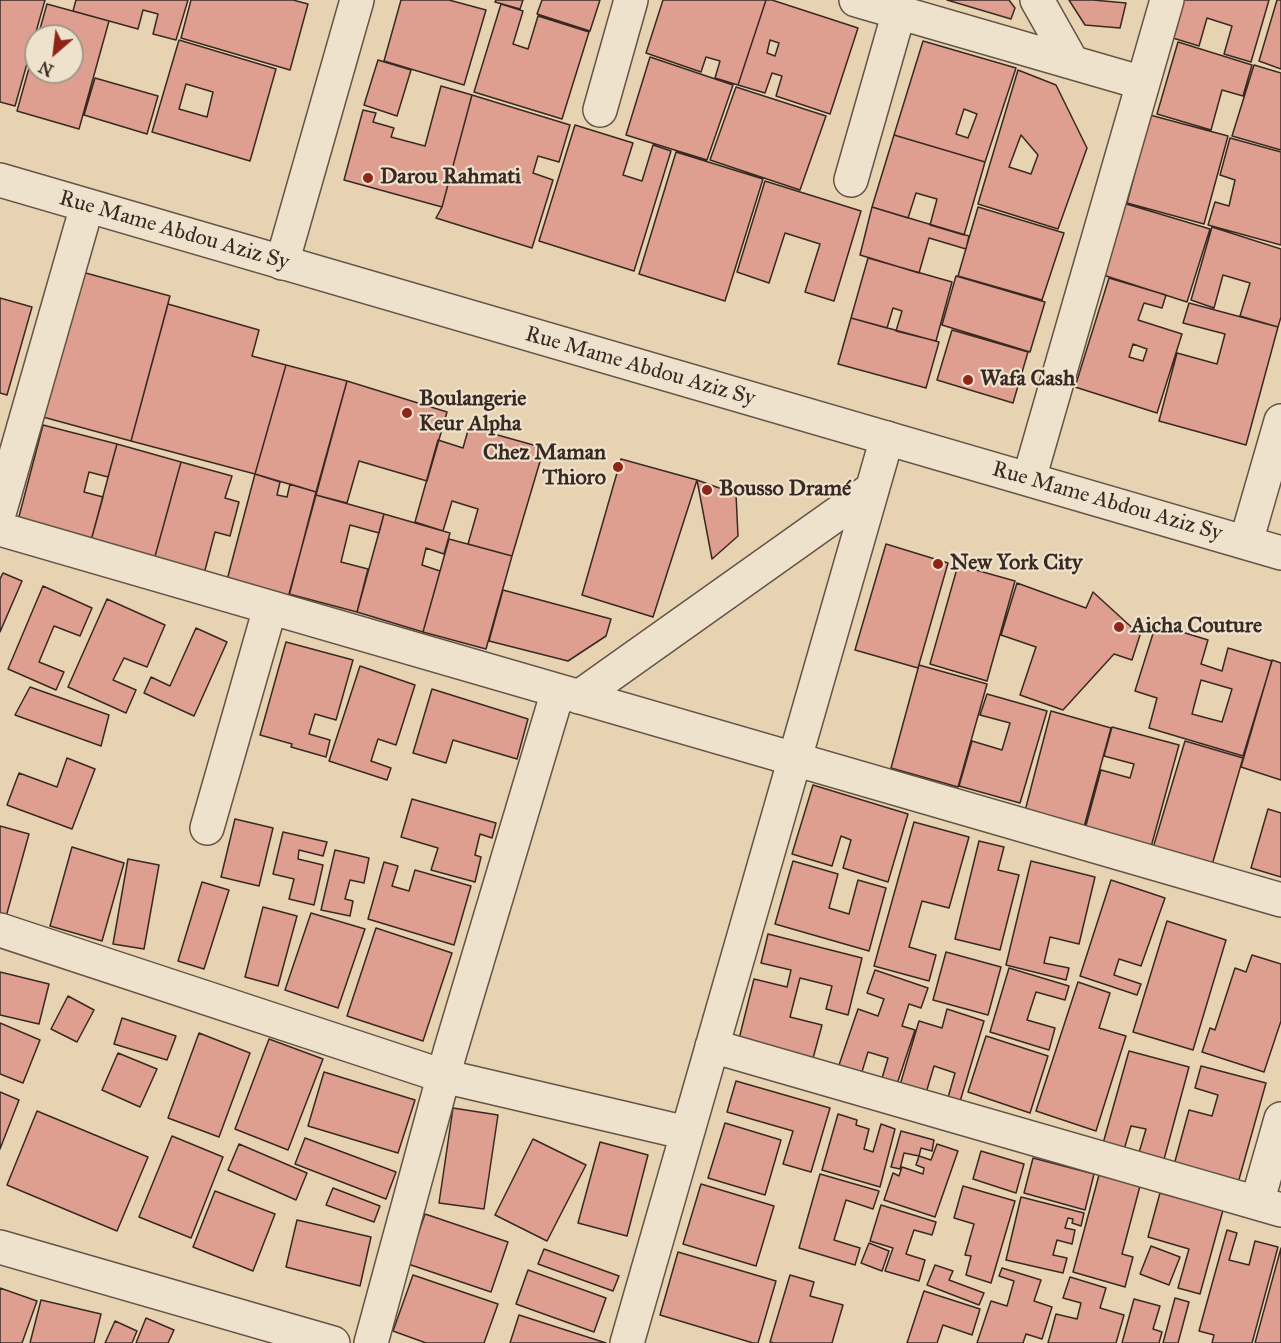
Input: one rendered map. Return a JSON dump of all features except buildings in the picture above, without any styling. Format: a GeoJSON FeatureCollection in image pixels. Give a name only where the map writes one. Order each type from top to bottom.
{"type":"FeatureCollection","features":[{"type":"Feature","properties":{"kind":"street"},"geometry":{"type":"LineString","coordinates":[[282,263],[357,0]]}},
{"type":"Feature","properties":{"kind":"street"},"geometry":{"type":"LineString","coordinates":[[600,110],[631,0]]}},
{"type":"Feature","properties":{"kind":"street"},"geometry":{"type":"LineString","coordinates":[[856,0],[1143,83]]}},
{"type":"Feature","properties":{"kind":"street"},"geometry":{"type":"LineString","coordinates":[[1037,0],[1072,62]]}},
{"type":"Feature","properties":{"kind":"street"},"geometry":{"type":"LineString","coordinates":[[1029,479],[1167,0]]}},
{"type":"Feature","properties":{"kind":"street"},"geometry":{"type":"LineString","coordinates":[[851,180],[899,12]]}},
{"type":"Feature","properties":{"kind":"street","name":"Rue Mame Abdou Aziz Sy"},"geometry":{"type":"LineString","coordinates":[[0,180],[1281,553]]}},
{"type":"Feature","properties":{"kind":"street"},"geometry":{"type":"LineString","coordinates":[[0,510],[87,206]]}},
{"type":"Feature","properties":{"kind":"street"},"geometry":{"type":"LineString","coordinates":[[1246,542],[1281,421]]}},
{"type":"Feature","properties":{"kind":"street"},"geometry":{"type":"LineString","coordinates":[[638,1340],[687,1133],[887,438]]}},
{"type":"Feature","properties":{"kind":"street"},"geometry":{"type":"LineString","coordinates":[[371,1343],[443,1076],[569,694],[872,489]]}},
{"type":"Feature","properties":{"kind":"street"},"geometry":{"type":"LineString","coordinates":[[0,529],[1281,900]]}},
{"type":"Feature","properties":{"kind":"street"},"geometry":{"type":"LineString","coordinates":[[207,828],[270,608]]}},
{"type":"Feature","properties":{"kind":"street"},"geometry":{"type":"LineString","coordinates":[[0,930],[443,1076],[687,1133]]}},
{"type":"Feature","properties":{"kind":"street"},"geometry":{"type":"LineString","coordinates":[[712,1046],[1269,1207],[1281,1119]]}},
{"type":"Feature","properties":{"kind":"street"},"geometry":{"type":"LineString","coordinates":[[0,1246],[333,1343]]}},
{"type":"Feature","properties":{"kind":"place","name":"Darou Rahmati"},"geometry":{"type":"Point","coordinates":[368,178]}},
{"type":"Feature","properties":{"kind":"place","name":"Wafa Cash"},"geometry":{"type":"Point","coordinates":[968,380]}},
{"type":"Feature","properties":{"kind":"place","name":"Boulangerie Keur Alpha"},"geometry":{"type":"Point","coordinates":[407,413]}},
{"type":"Feature","properties":{"kind":"place","name":"Chez Maman Thioro"},"geometry":{"type":"Point","coordinates":[618,467]}},
{"type":"Feature","properties":{"kind":"place","name":"Bousso Dramé"},"geometry":{"type":"Point","coordinates":[707,490]}},
{"type":"Feature","properties":{"kind":"place","name":"New York City"},"geometry":{"type":"Point","coordinates":[938,564]}},
{"type":"Feature","properties":{"kind":"place","name":"Aicha Couture"},"geometry":{"type":"Point","coordinates":[1119,627]}}]}
